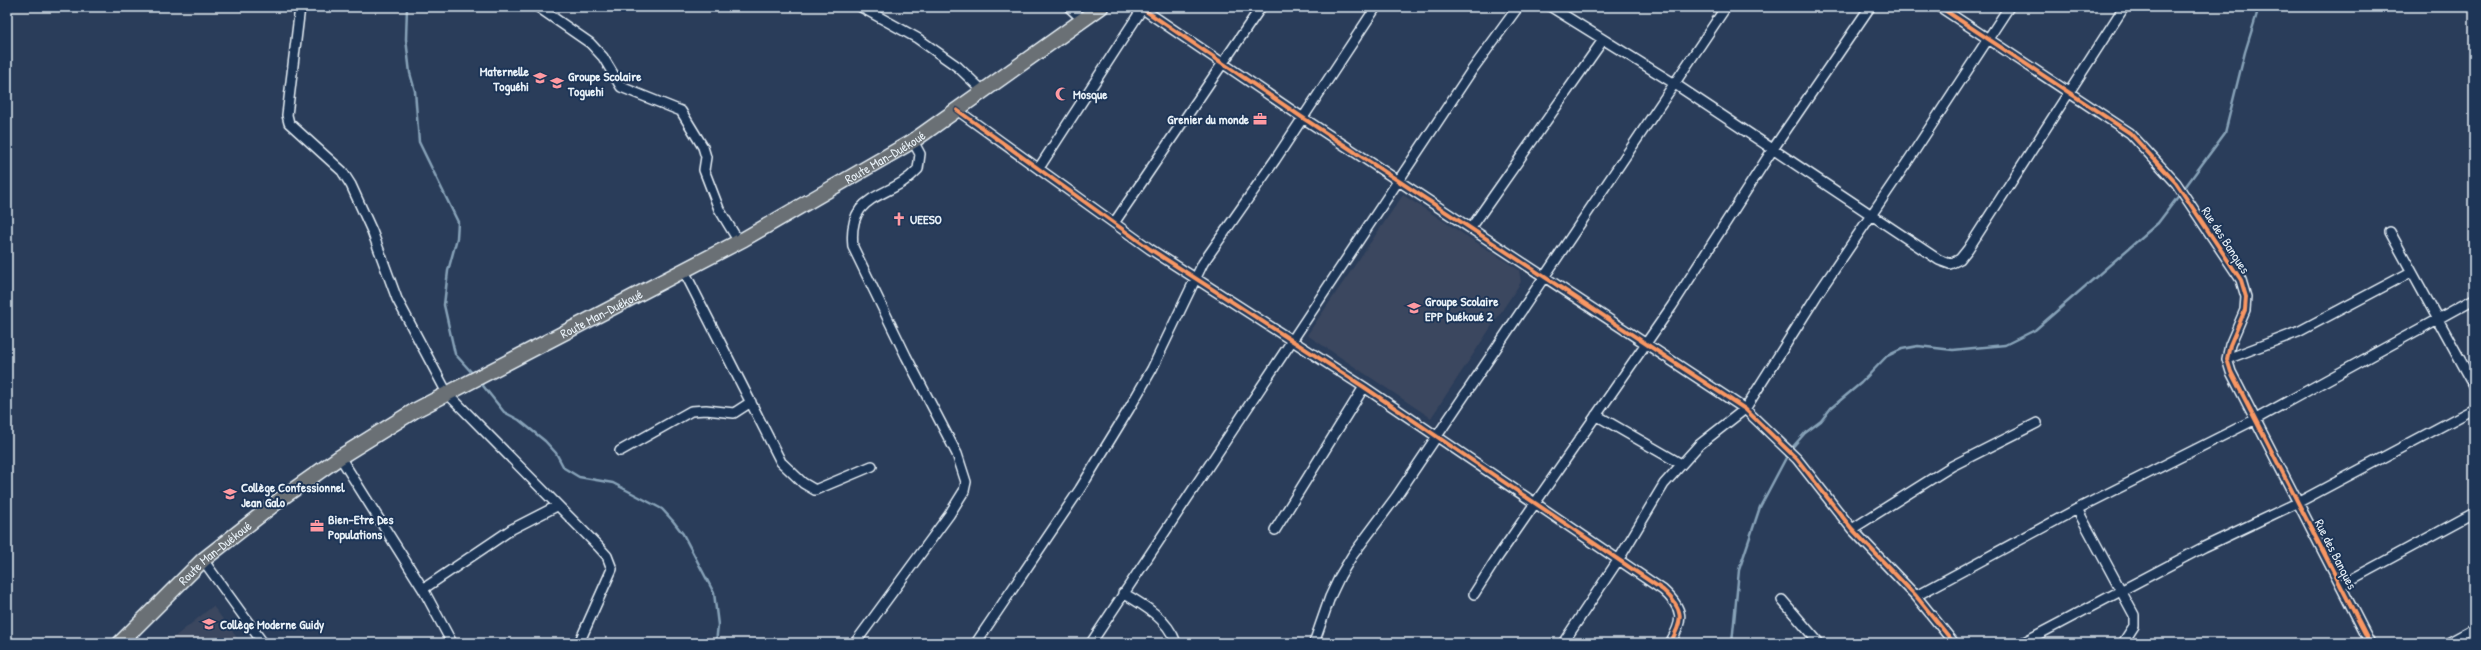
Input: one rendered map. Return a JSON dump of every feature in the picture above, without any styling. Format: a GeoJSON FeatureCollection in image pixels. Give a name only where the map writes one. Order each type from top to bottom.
{"type":"FeatureCollection","features":[{"type":"Feature","properties":{"kind":"main road","name":"Route Man-Duékoué"},"geometry":{"type":"LineString","coordinates":[[120,643],[204,560],[286,495],[340,457],[447,393],[739,242],[913,141],[1101,7]]}},
{"type":"Feature","properties":{"kind":"street"},"geometry":{"type":"LineString","coordinates":[[300,7],[288,121],[292,128],[342,171],[351,185],[372,231],[397,299],[447,393],[607,556],[612,569],[610,578],[579,643]]}},
{"type":"Feature","properties":{"kind":"street"},"geometry":{"type":"LineString","coordinates":[[538,7],[590,43],[602,57],[621,87],[681,111],[703,147],[706,157],[704,170],[719,209],[739,242]]}},
{"type":"Feature","properties":{"kind":"street"},"geometry":{"type":"LineString","coordinates":[[860,7],[916,38],[958,67],[983,91]]}},
{"type":"Feature","properties":{"kind":"street"},"geometry":{"type":"LineString","coordinates":[[1069,7],[1083,20]]}},
{"type":"Feature","properties":{"kind":"street"},"geometry":{"type":"LineString","coordinates":[[1114,223],[1261,7]]}},
{"type":"Feature","properties":{"kind":"street"},"geometry":{"type":"LineString","coordinates":[[976,643],[1080,490],[1129,410],[1152,369],[1194,278],[1303,118],[1376,7]]}},
{"type":"Feature","properties":{"kind":"street"},"geometry":{"type":"LineString","coordinates":[[1091,643],[1123,593],[1293,342],[1472,70],[1518,7]]}},
{"type":"Feature","properties":{"kind":"street"},"geometry":{"type":"LineString","coordinates":[[1550,7],[1675,84],[1871,216],[1939,260],[1950,264],[1955,263],[1968,248],[2124,7]]}},
{"type":"Feature","properties":{"kind":"street"},"geometry":{"type":"LineString","coordinates":[[1314,643],[1330,597],[1352,556],[1380,522],[1436,436],[1726,7]]}},
{"type":"Feature","properties":{"kind":"street"},"geometry":{"type":"LineString","coordinates":[[1474,594],[1646,344],[1710,249],[1773,149],[1870,7]]}},
{"type":"Feature","properties":{"kind":"street","name":"Rue des Banques"},"geometry":{"type":"LineString","coordinates":[[1940,7],[2130,133],[2161,164],[2202,220],[2241,280],[2246,296],[2245,310],[2230,345],[2227,359],[2230,372],[2299,502],[2370,643]]}},
{"type":"Feature","properties":{"kind":"street"},"geometry":{"type":"LineString","coordinates":[[1563,643],[1619,559],[1664,484],[1699,445],[1745,409],[1816,295],[1871,216],[2009,7]]}},
{"type":"Feature","properties":{"kind":"street"},"geometry":{"type":"LineString","coordinates":[[1039,168],[1141,8],[1399,182],[1745,409],[1797,459],[1852,529],[1916,596],[1954,643]]}},
{"type":"Feature","properties":{"kind":"street"},"geometry":{"type":"LineString","coordinates":[[1471,228],[1603,40]]}},
{"type":"Feature","properties":{"kind":"street"},"geometry":{"type":"LineString","coordinates":[[957,110],[1114,223],[1194,278],[1364,387],[1663,590],[1675,602],[1681,615],[1680,625],[1670,643]]}},
{"type":"Feature","properties":{"kind":"street"},"geometry":{"type":"LineString","coordinates":[[855,643],[949,515],[964,491],[966,482],[957,454],[906,356],[853,246],[852,231],[858,211],[868,201],[918,169],[920,154],[913,141]]}},
{"type":"Feature","properties":{"kind":"street"},"geometry":{"type":"LineString","coordinates":[[2390,232],[2474,385]]}},
{"type":"Feature","properties":{"kind":"street"},"geometry":{"type":"LineString","coordinates":[[684,271],[781,462],[803,483],[815,490],[872,466]]}},
{"type":"Feature","properties":{"kind":"street"},"geometry":{"type":"LineString","coordinates":[[2227,359],[2298,332],[2411,272]]}},
{"type":"Feature","properties":{"kind":"street"},"geometry":{"type":"LineString","coordinates":[[1916,596],[2076,509],[2256,419],[2474,298]]}},
{"type":"Feature","properties":{"kind":"street"},"geometry":{"type":"LineString","coordinates":[[1274,530],[1364,387]]}},
{"type":"Feature","properties":{"kind":"street"},"geometry":{"type":"LineString","coordinates":[[620,451],[691,412],[706,410],[734,413],[751,402]]}},
{"type":"Feature","properties":{"kind":"street"},"geometry":{"type":"LineString","coordinates":[[2022,643],[2204,547],[2299,502],[2474,409]]}},
{"type":"Feature","properties":{"kind":"street"},"geometry":{"type":"LineString","coordinates":[[1596,416],[1681,464]]}},
{"type":"Feature","properties":{"kind":"street"},"geometry":{"type":"LineString","coordinates":[[1852,529],[1952,466],[2037,423]]}},
{"type":"Feature","properties":{"kind":"street"},"geometry":{"type":"LineString","coordinates":[[340,457],[423,589],[452,643]]}},
{"type":"Feature","properties":{"kind":"street"},"geometry":{"type":"LineString","coordinates":[[423,589],[512,529],[557,506]]}},
{"type":"Feature","properties":{"kind":"street"},"geometry":{"type":"LineString","coordinates":[[2076,509],[2131,608],[2134,620],[2132,632],[2123,643]]}},
{"type":"Feature","properties":{"kind":"street"},"geometry":{"type":"LineString","coordinates":[[2341,585],[2474,513]]}},
{"type":"Feature","properties":{"kind":"street"},"geometry":{"type":"LineString","coordinates":[[204,560],[264,643]]}},
{"type":"Feature","properties":{"kind":"street"},"geometry":{"type":"LineString","coordinates":[[1123,593],[1143,604],[1164,622],[1176,643]]}},
{"type":"Feature","properties":{"kind":"street"},"geometry":{"type":"LineString","coordinates":[[1782,600],[1819,643]]}},
{"type":"Feature","properties":{"kind":"street"},"geometry":{"type":"LineString","coordinates":[[2454,642],[2474,629]]}},
{"type":"Feature","properties":{"kind":"shaded area","name":"Groupe Scolaire EPP Duékoué 2"},"geometry":{"type":"Polygon","coordinates":[[[1403,195],[1519,270],[1521,282],[1431,418],[1307,335],[1403,195]]]}},
{"type":"Feature","properties":{"kind":"shaded area","name":"Collège Moderne Guidy"},"geometry":{"type":"Polygon","coordinates":[[[213,606],[241,643],[167,643],[213,606]]]}},
{"type":"Feature","properties":{"kind":"waterway"},"geometry":{"type":"LineString","coordinates":[[407,7],[406,39],[410,73],[415,91],[419,142],[458,222],[457,238],[448,271],[444,305],[455,354],[474,375]]}},
{"type":"Feature","properties":{"kind":"waterway"},"geometry":{"type":"LineString","coordinates":[[2183,190],[2225,133],[2245,52],[2259,7]]}},
{"type":"Feature","properties":{"kind":"waterway"},"geometry":{"type":"LineString","coordinates":[[1790,450],[1805,433],[1821,421],[1831,408],[1861,383],[1887,356],[1902,349],[1918,346],[1953,350],[2005,345],[2035,330],[2158,223],[2180,194]]}},
{"type":"Feature","properties":{"kind":"waterway"},"geometry":{"type":"LineString","coordinates":[[480,382],[504,412],[519,420],[545,441],[556,453],[564,468],[579,477],[613,483],[662,509],[673,521],[683,534],[714,593],[718,625],[716,643]]}},
{"type":"Feature","properties":{"kind":"waterway"},"geometry":{"type":"LineString","coordinates":[[1732,643],[1739,570],[1760,507],[1788,454]]}},
{"type":"Feature","properties":{"kind":"cycle path"},"geometry":{"type":"LineString","coordinates":[[1140,7],[1303,118],[1745,409],[1797,459],[1852,529],[1916,596],[1954,643]]}},
{"type":"Feature","properties":{"kind":"cycle path"},"geometry":{"type":"LineString","coordinates":[[1940,7],[2130,133],[2176,183],[2241,280],[2246,297],[2245,310],[2230,345],[2227,359],[2231,372],[2370,643]]}},
{"type":"Feature","properties":{"kind":"cycle path"},"geometry":{"type":"LineString","coordinates":[[957,110],[1150,249],[1364,387],[1663,590],[1675,603],[1680,615],[1678,628],[1670,643]]}},
{"type":"Feature","properties":{"kind":"place","name":"Maternelle Toguéhi"},"geometry":{"type":"Point","coordinates":[540,78]}},
{"type":"Feature","properties":{"kind":"place","name":"Groupe Scolaire Toguehi"},"geometry":{"type":"Point","coordinates":[557,83]}},
{"type":"Feature","properties":{"kind":"place","name":"Mosque"},"geometry":{"type":"Point","coordinates":[1062,94]}},
{"type":"Feature","properties":{"kind":"place","name":"Grenier du monde"},"geometry":{"type":"Point","coordinates":[1260,119]}},
{"type":"Feature","properties":{"kind":"place","name":"UEESO"},"geometry":{"type":"Point","coordinates":[899,219]}},
{"type":"Feature","properties":{"kind":"place","name":"Groupe Scolaire EPP Duékoué 2"},"geometry":{"type":"Point","coordinates":[1414,308]}},
{"type":"Feature","properties":{"kind":"place","name":"Collège Confessionnel Jean Galo"},"geometry":{"type":"Point","coordinates":[230,494]}},
{"type":"Feature","properties":{"kind":"place","name":"Bien-Etre Des Populations"},"geometry":{"type":"Point","coordinates":[317,526]}},
{"type":"Feature","properties":{"kind":"place","name":"Collège Moderne Guidy"},"geometry":{"type":"Point","coordinates":[209,624]}}]}
